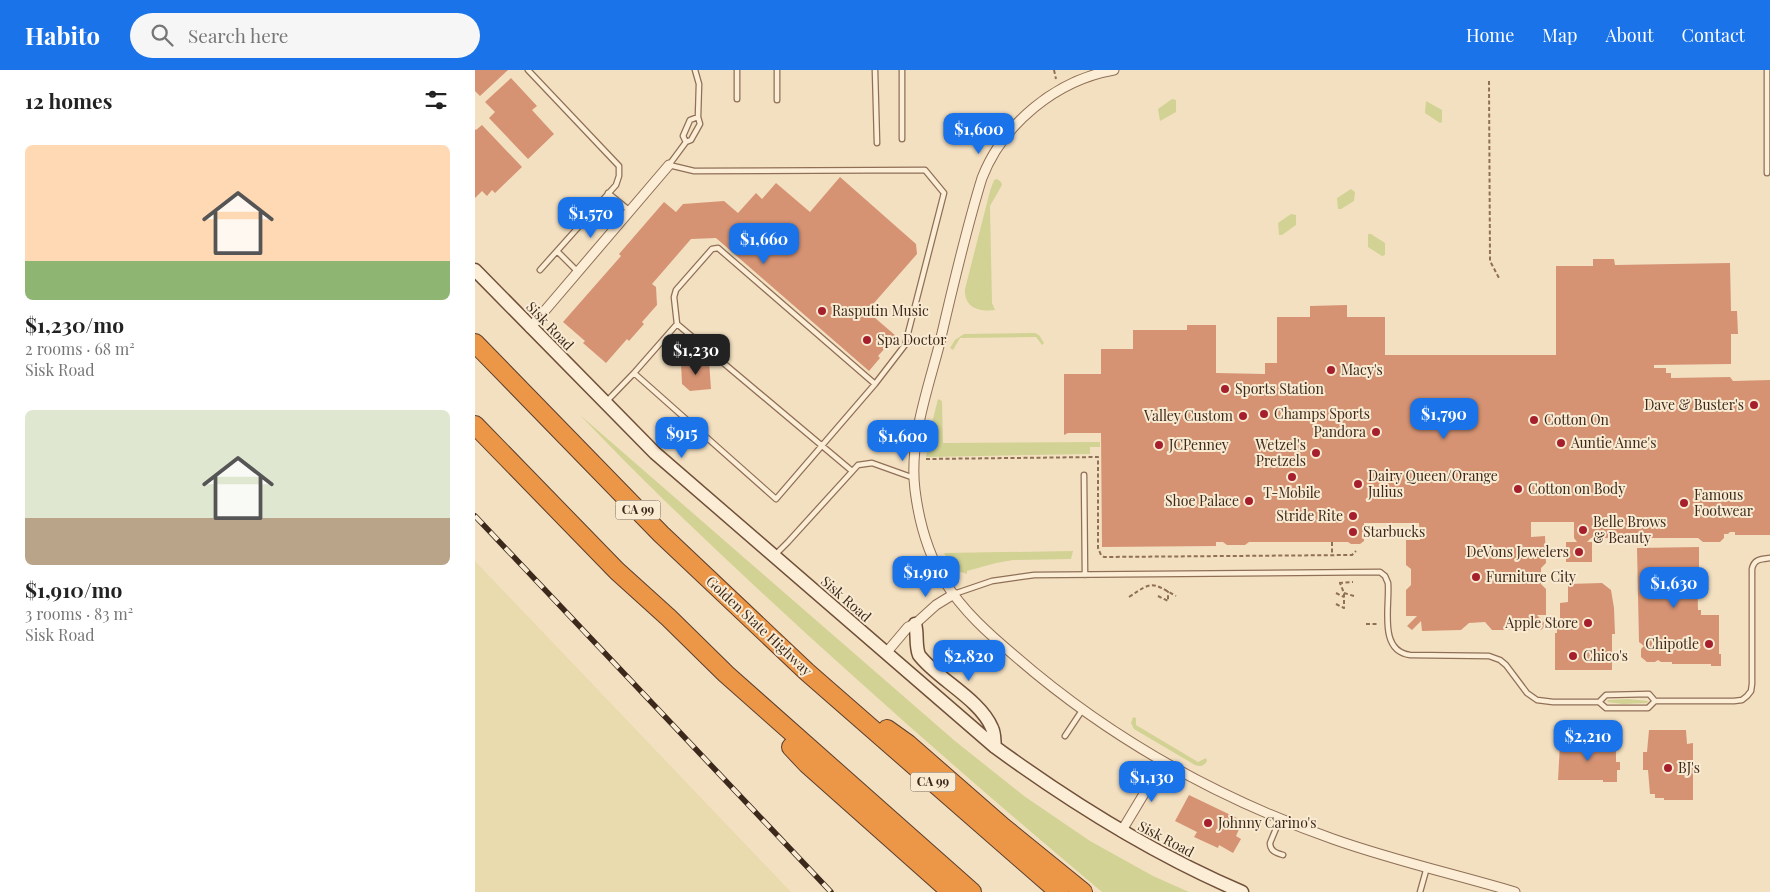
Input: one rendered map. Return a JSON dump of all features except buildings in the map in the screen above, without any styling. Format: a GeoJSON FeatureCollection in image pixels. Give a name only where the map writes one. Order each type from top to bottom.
{"type":"FeatureCollection","features":[{"type":"Feature","properties":{"kind":"highway","name":"Golden State Highway"},"geometry":{"type":"LineString","coordinates":[[475,343],[661,534],[807,672],[1059,892]]}},
{"type":"Feature","properties":{"kind":"highway"},"geometry":{"type":"LineString","coordinates":[[475,425],[617,571],[669,618],[725,674],[807,764],[951,892]]}},
{"type":"Feature","properties":{"kind":"highway"},"geometry":{"type":"LineString","coordinates":[[807,672],[908,744],[1003,827],[1083,892]]}},
{"type":"Feature","properties":{"kind":"highway"},"geometry":{"type":"LineString","coordinates":[[725,674],[972,892]]}},
{"type":"Feature","properties":{"kind":"main road","name":"Sisk Road"},"geometry":{"type":"LineString","coordinates":[[475,270],[655,453],[995,747],[1050,787],[1121,832],[1169,859],[1242,892]]}},
{"type":"Feature","properties":{"kind":"main road"},"geometry":{"type":"LineString","coordinates":[[915,624],[918,634],[917,647],[919,655],[973,704],[989,722],[993,731],[995,747]]}},
{"type":"Feature","properties":{"kind":"street"},"geometry":{"type":"LineString","coordinates":[[1114,70],[1078,81],[1047,98],[1019,121],[996,149],[988,164],[975,204],[923,408],[916,445],[914,478],[922,524],[937,566],[954,594],[972,617],[1035,673],[1083,709],[1163,762],[1217,790],[1280,819],[1360,848],[1515,892]]}},
{"type":"Feature","properties":{"kind":"street"},"geometry":{"type":"LineString","coordinates":[[531,328],[669,165]]}},
{"type":"Feature","properties":{"kind":"street"},"geometry":{"type":"LineString","coordinates":[[886,653],[908,627],[915,624],[937,605],[954,594]]}},
{"type":"Feature","properties":{"kind":"street"},"geometry":{"type":"LineString","coordinates":[[1121,832],[1163,762]]}},
{"type":"Feature","properties":{"kind":"lane"},"geometry":{"type":"LineString","coordinates":[[528,70],[619,166],[619,176],[616,185],[540,270]]}},
{"type":"Feature","properties":{"kind":"lane"},"geometry":{"type":"LineString","coordinates":[[634,373],[776,499],[875,384],[907,340],[944,192],[925,170],[694,171],[669,165],[686,142],[691,140],[700,124],[698,117],[699,84],[695,70]]}},
{"type":"Feature","properties":{"kind":"lane"},"geometry":{"type":"LineString","coordinates":[[737,70],[737,99]]}},
{"type":"Feature","properties":{"kind":"lane"},"geometry":{"type":"LineString","coordinates":[[777,70],[777,100]]}},
{"type":"Feature","properties":{"kind":"lane"},"geometry":{"type":"LineString","coordinates":[[875,70],[877,143]]}},
{"type":"Feature","properties":{"kind":"lane"},"geometry":{"type":"LineString","coordinates":[[902,70],[902,139]]}},
{"type":"Feature","properties":{"kind":"lane"},"geometry":{"type":"LineString","coordinates":[[1767,70],[1767,173]]}},
{"type":"Feature","properties":{"kind":"lane"},"geometry":{"type":"LineString","coordinates":[[686,142],[683,136],[690,120],[698,117]]}},
{"type":"Feature","properties":{"kind":"lane"},"geometry":{"type":"LineString","coordinates":[[608,193],[630,211]]}},
{"type":"Feature","properties":{"kind":"lane"},"geometry":{"type":"LineString","coordinates":[[852,471],[677,324],[674,297],[676,290],[712,249],[718,248],[875,384]]}},
{"type":"Feature","properties":{"kind":"lane"},"geometry":{"type":"LineString","coordinates":[[557,251],[578,272]]}},
{"type":"Feature","properties":{"kind":"lane"},"geometry":{"type":"LineString","coordinates":[[605,403],[677,324]]}},
{"type":"Feature","properties":{"kind":"lane"},"geometry":{"type":"LineString","coordinates":[[773,556],[858,465],[872,464],[914,478]]}},
{"type":"Feature","properties":{"kind":"lane"},"geometry":{"type":"LineString","coordinates":[[1084,475],[1085,575]]}},
{"type":"Feature","properties":{"kind":"lane"},"geometry":{"type":"LineString","coordinates":[[954,594],[1005,578],[1034,575],[1380,572],[1385,576],[1388,584],[1388,636],[1401,653],[1410,655],[1489,656],[1506,665],[1527,693],[1537,700],[1599,702],[1606,708],[1649,708],[1655,701],[1735,701],[1742,700],[1747,696],[1751,691],[1752,674],[1752,569],[1754,562],[1757,560],[1770,558]]}},
{"type":"Feature","properties":{"kind":"lane"},"geometry":{"type":"LineString","coordinates":[[1599,702],[1606,695],[1649,694],[1655,701]]}},
{"type":"Feature","properties":{"kind":"lane"},"geometry":{"type":"LineString","coordinates":[[1065,736],[1083,709]]}},
{"type":"Feature","properties":{"kind":"lane"},"geometry":{"type":"LineString","coordinates":[[1280,819],[1270,847],[1273,852],[1283,855]]}},
{"type":"Feature","properties":{"kind":"lane"},"geometry":{"type":"LineString","coordinates":[[1420,892],[1427,867]]}},
{"type":"Feature","properties":{"kind":"path"},"geometry":{"type":"LineString","coordinates":[[1054,70],[1056,79]]}},
{"type":"Feature","properties":{"kind":"path"},"geometry":{"type":"LineString","coordinates":[[1489,81],[1491,261],[1500,280]]}},
{"type":"Feature","properties":{"kind":"path"},"geometry":{"type":"LineString","coordinates":[[926,459],[1098,457],[1099,552],[1104,557],[1269,557],[1352,555],[1356,551]]}},
{"type":"Feature","properties":{"kind":"path"},"geometry":{"type":"LineString","coordinates":[[1332,542],[1332,555]]}},
{"type":"Feature","properties":{"kind":"path"},"geometry":{"type":"LineString","coordinates":[[1339,555],[1339,560]]}},
{"type":"Feature","properties":{"kind":"path"},"geometry":{"type":"LineString","coordinates":[[1336,604],[1344,608],[1344,593],[1339,583],[1353,582]]}},
{"type":"Feature","properties":{"kind":"path"},"geometry":{"type":"LineString","coordinates":[[1129,597],[1146,585],[1157,585],[1176,596]]}},
{"type":"Feature","properties":{"kind":"path"},"geometry":{"type":"LineString","coordinates":[[1158,596],[1167,600],[1167,591]]}},
{"type":"Feature","properties":{"kind":"path"},"geometry":{"type":"LineString","coordinates":[[1336,593],[1344,597]]}},
{"type":"Feature","properties":{"kind":"path"},"geometry":{"type":"LineString","coordinates":[[1344,593],[1354,596]]}},
{"type":"Feature","properties":{"kind":"path"},"geometry":{"type":"LineString","coordinates":[[1365,624],[1378,624]]}},
{"type":"Feature","properties":{"kind":"shaded area"},"geometry":{"type":"Polygon","coordinates":[[[475,561],[791,892],[475,892],[475,561]]]}},
{"type":"Feature","properties":{"kind":"green space"},"geometry":{"type":"Polygon","coordinates":[[[1172,99],[1176,100],[1176,112],[1160,121],[1158,109],[1172,99]]]}},
{"type":"Feature","properties":{"kind":"green space"},"geometry":{"type":"Polygon","coordinates":[[[1426,101],[1442,110],[1442,122],[1440,123],[1425,113],[1426,101]]]}},
{"type":"Feature","properties":{"kind":"green space"},"geometry":{"type":"Polygon","coordinates":[[[997,179],[1002,185],[990,206],[992,303],[995,310],[983,310],[970,305],[965,295],[965,289],[990,191],[994,180],[997,179]]]}},
{"type":"Feature","properties":{"kind":"green space"},"geometry":{"type":"Polygon","coordinates":[[[1351,189],[1355,192],[1354,201],[1338,209],[1337,198],[1351,189]]]}},
{"type":"Feature","properties":{"kind":"green space"},"geometry":{"type":"Polygon","coordinates":[[[1291,214],[1296,215],[1296,225],[1282,235],[1279,235],[1278,223],[1291,214]]]}},
{"type":"Feature","properties":{"kind":"green space"},"geometry":{"type":"Polygon","coordinates":[[[1368,234],[1385,243],[1385,255],[1382,256],[1368,247],[1368,234]]]}},
{"type":"Feature","properties":{"kind":"green space"},"geometry":{"type":"Polygon","coordinates":[[[1035,333],[1039,335],[1044,343],[1042,345],[1036,337],[960,338],[953,350],[950,348],[955,340],[964,334],[1035,333]]]}},
{"type":"Feature","properties":{"kind":"green space"},"geometry":{"type":"Polygon","coordinates":[[[938,399],[942,401],[943,443],[1100,442],[1100,447],[1090,447],[1090,454],[926,457],[938,399]]]}},
{"type":"Feature","properties":{"kind":"green space"},"geometry":{"type":"Polygon","coordinates":[[[580,415],[955,741],[1024,796],[1090,841],[1153,876],[1189,892],[1102,892],[935,749],[826,651],[718,552],[580,415]]]}},
{"type":"Feature","properties":{"kind":"green space"},"geometry":{"type":"Polygon","coordinates":[[[1073,551],[1071,559],[1013,560],[967,571],[967,574],[954,570],[944,553],[1073,551]]]}},
{"type":"Feature","properties":{"kind":"green space"},"geometry":{"type":"Polygon","coordinates":[[[1608,700],[1648,701],[1647,703],[1623,704],[1607,702],[1608,700]]]}},
{"type":"Feature","properties":{"kind":"green space"},"geometry":{"type":"Polygon","coordinates":[[[1133,717],[1136,718],[1136,725],[1198,762],[1206,758],[1207,761],[1202,766],[1195,765],[1134,729],[1131,723],[1133,717]]]}},
{"type":"Feature","properties":{"kind":"railway"},"geometry":{"type":"LineString","coordinates":[[475,516],[831,892]]}},
{"type":"Feature","properties":{"kind":"place","name":"Rasputin Music"},"geometry":{"type":"Point","coordinates":[822,311]}},
{"type":"Feature","properties":{"kind":"place","name":"Spa Doctor"},"geometry":{"type":"Point","coordinates":[867,340]}},
{"type":"Feature","properties":{"kind":"place","name":"Macy's"},"geometry":{"type":"Point","coordinates":[1331,370]}},
{"type":"Feature","properties":{"kind":"place","name":"Sports Station"},"geometry":{"type":"Point","coordinates":[1225,389]}},
{"type":"Feature","properties":{"kind":"place","name":"Dave & Buster's"},"geometry":{"type":"Point","coordinates":[1754,405]}},
{"type":"Feature","properties":{"kind":"place","name":"Champs Sports"},"geometry":{"type":"Point","coordinates":[1264,414]}},
{"type":"Feature","properties":{"kind":"place","name":"Valley Custom"},"geometry":{"type":"Point","coordinates":[1243,416]}},
{"type":"Feature","properties":{"kind":"place","name":"Cotton On"},"geometry":{"type":"Point","coordinates":[1534,420]}},
{"type":"Feature","properties":{"kind":"place","name":"Pandora"},"geometry":{"type":"Point","coordinates":[1376,432]}},
{"type":"Feature","properties":{"kind":"place","name":"Auntie Anne's"},"geometry":{"type":"Point","coordinates":[1561,443]}},
{"type":"Feature","properties":{"kind":"place","name":"JCPenney"},"geometry":{"type":"Point","coordinates":[1159,445]}},
{"type":"Feature","properties":{"kind":"place","name":"Wetzel's Pretzels"},"geometry":{"type":"Point","coordinates":[1316,453]}},
{"type":"Feature","properties":{"kind":"place","name":"T-Mobile"},"geometry":{"type":"Point","coordinates":[1292,477]}},
{"type":"Feature","properties":{"kind":"place","name":"Dairy Queen/Orange Julius"},"geometry":{"type":"Point","coordinates":[1358,484]}},
{"type":"Feature","properties":{"kind":"place","name":"Cotton on Body"},"geometry":{"type":"Point","coordinates":[1518,489]}},
{"type":"Feature","properties":{"kind":"place","name":"Shoe Palace"},"geometry":{"type":"Point","coordinates":[1249,501]}},
{"type":"Feature","properties":{"kind":"place","name":"Famous Footwear"},"geometry":{"type":"Point","coordinates":[1684,503]}},
{"type":"Feature","properties":{"kind":"place","name":"Stride Rite"},"geometry":{"type":"Point","coordinates":[1353,516]}},
{"type":"Feature","properties":{"kind":"place","name":"Belle Brows & Beauty"},"geometry":{"type":"Point","coordinates":[1583,530]}},
{"type":"Feature","properties":{"kind":"place","name":"Starbucks"},"geometry":{"type":"Point","coordinates":[1353,532]}},
{"type":"Feature","properties":{"kind":"place","name":"DeVons Jewelers"},"geometry":{"type":"Point","coordinates":[1579,552]}},
{"type":"Feature","properties":{"kind":"place","name":"Furniture City"},"geometry":{"type":"Point","coordinates":[1476,577]}},
{"type":"Feature","properties":{"kind":"place","name":"Apple Store"},"geometry":{"type":"Point","coordinates":[1588,623]}},
{"type":"Feature","properties":{"kind":"place","name":"Chipotle"},"geometry":{"type":"Point","coordinates":[1709,644]}},
{"type":"Feature","properties":{"kind":"place","name":"Chico's"},"geometry":{"type":"Point","coordinates":[1573,656]}},
{"type":"Feature","properties":{"kind":"place","name":"BJ's"},"geometry":{"type":"Point","coordinates":[1668,768]}},
{"type":"Feature","properties":{"kind":"place","name":"Johnny Carino's"},"geometry":{"type":"Point","coordinates":[1208,823]}}]}
